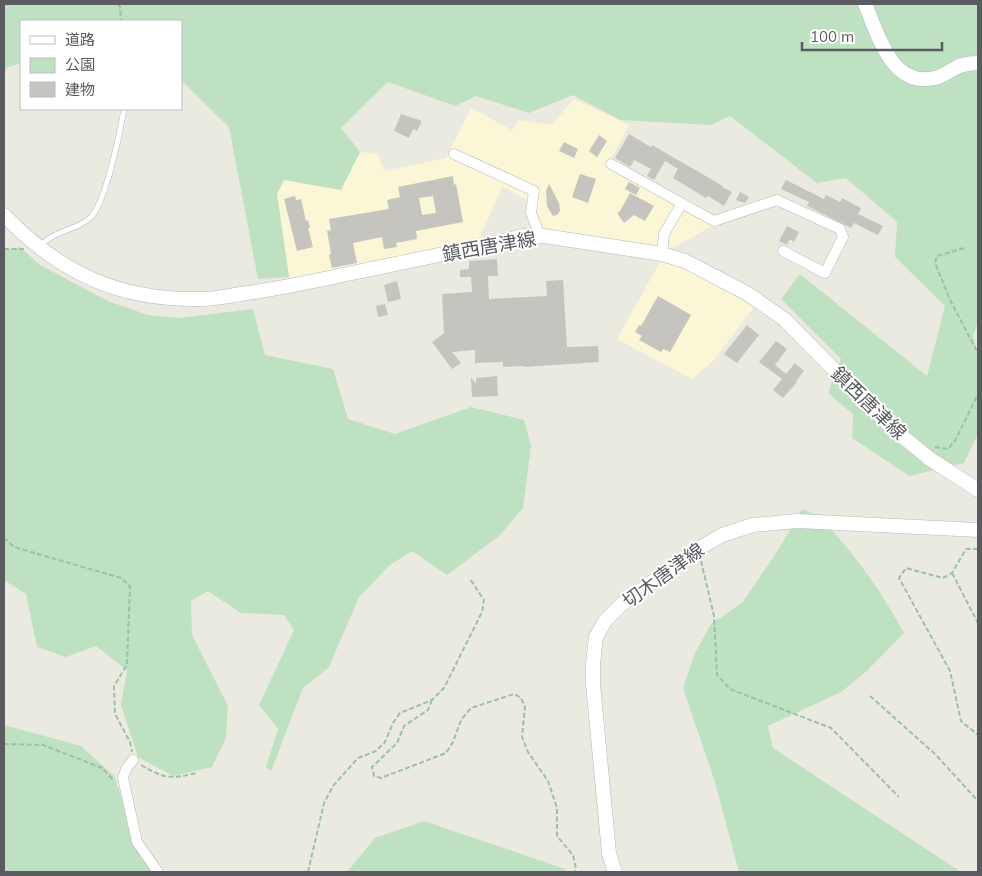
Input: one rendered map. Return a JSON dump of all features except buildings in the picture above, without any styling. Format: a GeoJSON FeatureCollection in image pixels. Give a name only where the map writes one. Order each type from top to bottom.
{"type":"FeatureCollection","features":[{"type":"Feature","properties":{"kind":"main road"},"geometry":{"type":"LineString","coordinates":[[865,4],[886,52],[899,70],[910,78],[921,80],[937,78],[961,65],[978,63]]}},
{"type":"Feature","properties":{"kind":"main road","name":"鎮西唐津線"},"geometry":{"type":"LineString","coordinates":[[4,215],[38,248],[85,277],[142,295],[172,298],[205,299],[283,288],[523,236],[540,236],[662,254],[685,261],[748,294],[784,319],[893,429],[930,458],[978,490]]}},
{"type":"Feature","properties":{"kind":"main road","name":"切木唐津線"},"geometry":{"type":"LineString","coordinates":[[615,872],[609,853],[592,684],[596,637],[605,621],[623,603],[698,549],[722,535],[753,525],[797,521],[978,530]]}},
{"type":"Feature","properties":{"kind":"street"},"geometry":{"type":"LineString","coordinates":[[454,154],[534,191],[531,213],[540,236]]}},
{"type":"Feature","properties":{"kind":"street"},"geometry":{"type":"LineString","coordinates":[[612,164],[714,221],[777,200],[840,229],[843,236],[825,273],[783,251]]}},
{"type":"Feature","properties":{"kind":"street"},"geometry":{"type":"LineString","coordinates":[[662,254],[664,234],[682,203]]}},
{"type":"Feature","properties":{"kind":"street"},"geometry":{"type":"LineString","coordinates":[[133,760],[126,769],[123,778],[137,842],[158,872]]}},
{"type":"Feature","properties":{"kind":"lane"},"geometry":{"type":"LineString","coordinates":[[38,248],[46,240],[89,219],[97,210],[117,146],[124,110]]}},
{"type":"Feature","properties":{"kind":"path"},"geometry":{"type":"LineString","coordinates":[[118,4],[121,20]]}},
{"type":"Feature","properties":{"kind":"path"},"geometry":{"type":"LineString","coordinates":[[4,249],[38,248]]}},
{"type":"Feature","properties":{"kind":"path"},"geometry":{"type":"LineString","coordinates":[[964,248],[937,256],[934,263],[950,302],[978,353]]}},
{"type":"Feature","properties":{"kind":"path"},"geometry":{"type":"LineString","coordinates":[[928,443],[936,448],[948,449],[955,442],[978,394]]}},
{"type":"Feature","properties":{"kind":"path"},"geometry":{"type":"LineString","coordinates":[[4,538],[14,547],[121,578],[130,586],[126,665],[114,686],[115,714],[130,742],[133,760],[158,775],[176,778],[197,773]]}},
{"type":"Feature","properties":{"kind":"path"},"geometry":{"type":"LineString","coordinates":[[698,549],[714,616],[717,675],[730,689],[831,728],[899,796]]}},
{"type":"Feature","properties":{"kind":"path"},"geometry":{"type":"LineString","coordinates":[[978,549],[966,549],[952,573],[943,578],[906,568],[899,578],[950,671],[961,721],[978,736]]}},
{"type":"Feature","properties":{"kind":"path"},"geometry":{"type":"LineString","coordinates":[[952,573],[978,623]]}},
{"type":"Feature","properties":{"kind":"path"},"geometry":{"type":"LineString","coordinates":[[308,872],[324,803],[333,786],[358,758],[376,752],[384,742],[400,713],[432,700],[444,688],[482,612],[484,600],[470,579]]}},
{"type":"Feature","properties":{"kind":"path"},"geometry":{"type":"LineString","coordinates":[[432,700],[428,710],[404,726],[397,743],[372,767],[374,776],[382,778],[446,753],[453,742],[460,720],[471,708],[514,694],[521,698],[525,707],[522,737],[528,752],[548,781],[557,808],[557,836],[573,855],[576,869],[574,872]]}},
{"type":"Feature","properties":{"kind":"path"},"geometry":{"type":"LineString","coordinates":[[870,696],[936,755],[978,802]]}},
{"type":"Feature","properties":{"kind":"path"},"geometry":{"type":"LineString","coordinates":[[4,744],[43,745],[102,768],[117,786]]}},
{"type":"Feature","properties":{"kind":"shaded area"},"geometry":{"type":"Polygon","coordinates":[[[574,99],[629,125],[608,165],[714,225],[669,250],[530,229],[526,199],[502,187],[479,240],[297,280],[289,277],[277,194],[284,180],[341,190],[360,152],[378,154],[384,171],[446,158],[471,108],[512,130],[519,120],[551,125],[574,99]]]}},
{"type":"Feature","properties":{"kind":"shaded area"},"geometry":{"type":"Polygon","coordinates":[[[660,262],[687,268],[754,307],[714,360],[692,379],[617,339],[660,262]]]}},
{"type":"Feature","properties":{"kind":"green space"},"geometry":{"type":"Polygon","coordinates":[[[4,4],[978,4],[978,322],[973,336],[978,354],[978,434],[964,463],[909,476],[852,438],[853,414],[828,393],[841,359],[781,299],[800,274],[927,376],[945,306],[895,257],[897,222],[846,178],[817,183],[730,116],[711,125],[620,120],[573,95],[529,113],[476,96],[455,106],[388,82],[341,128],[360,152],[341,190],[284,180],[277,194],[289,277],[258,279],[229,127],[182,81],[182,20],[20,20],[20,63],[4,70],[4,4]]]}},
{"type":"Feature","properties":{"kind":"green space"},"geometry":{"type":"Polygon","coordinates":[[[20,247],[40,265],[108,301],[148,315],[179,318],[253,309],[265,355],[333,369],[348,419],[395,434],[471,407],[524,420],[531,446],[523,508],[500,535],[447,575],[412,551],[390,565],[359,597],[329,667],[303,688],[271,771],[266,767],[278,729],[259,705],[294,630],[284,615],[241,613],[208,591],[191,601],[192,635],[228,706],[226,738],[212,767],[173,776],[138,757],[121,705],[127,670],[96,646],[66,657],[37,647],[26,594],[4,580],[4,250],[20,247]]]}},
{"type":"Feature","properties":{"kind":"green space"},"geometry":{"type":"Polygon","coordinates":[[[802,509],[820,518],[845,545],[877,588],[904,633],[867,671],[841,692],[768,726],[773,748],[961,872],[739,872],[715,782],[683,688],[695,653],[711,624],[742,603],[777,552],[802,509]]]}},
{"type":"Feature","properties":{"kind":"green space"},"geometry":{"type":"Polygon","coordinates":[[[4,725],[81,746],[114,776],[138,846],[154,872],[4,872],[4,725]]]}},
{"type":"Feature","properties":{"kind":"green space"},"geometry":{"type":"Polygon","coordinates":[[[424,821],[565,869],[566,872],[347,872],[375,838],[424,821]]]}}]}
